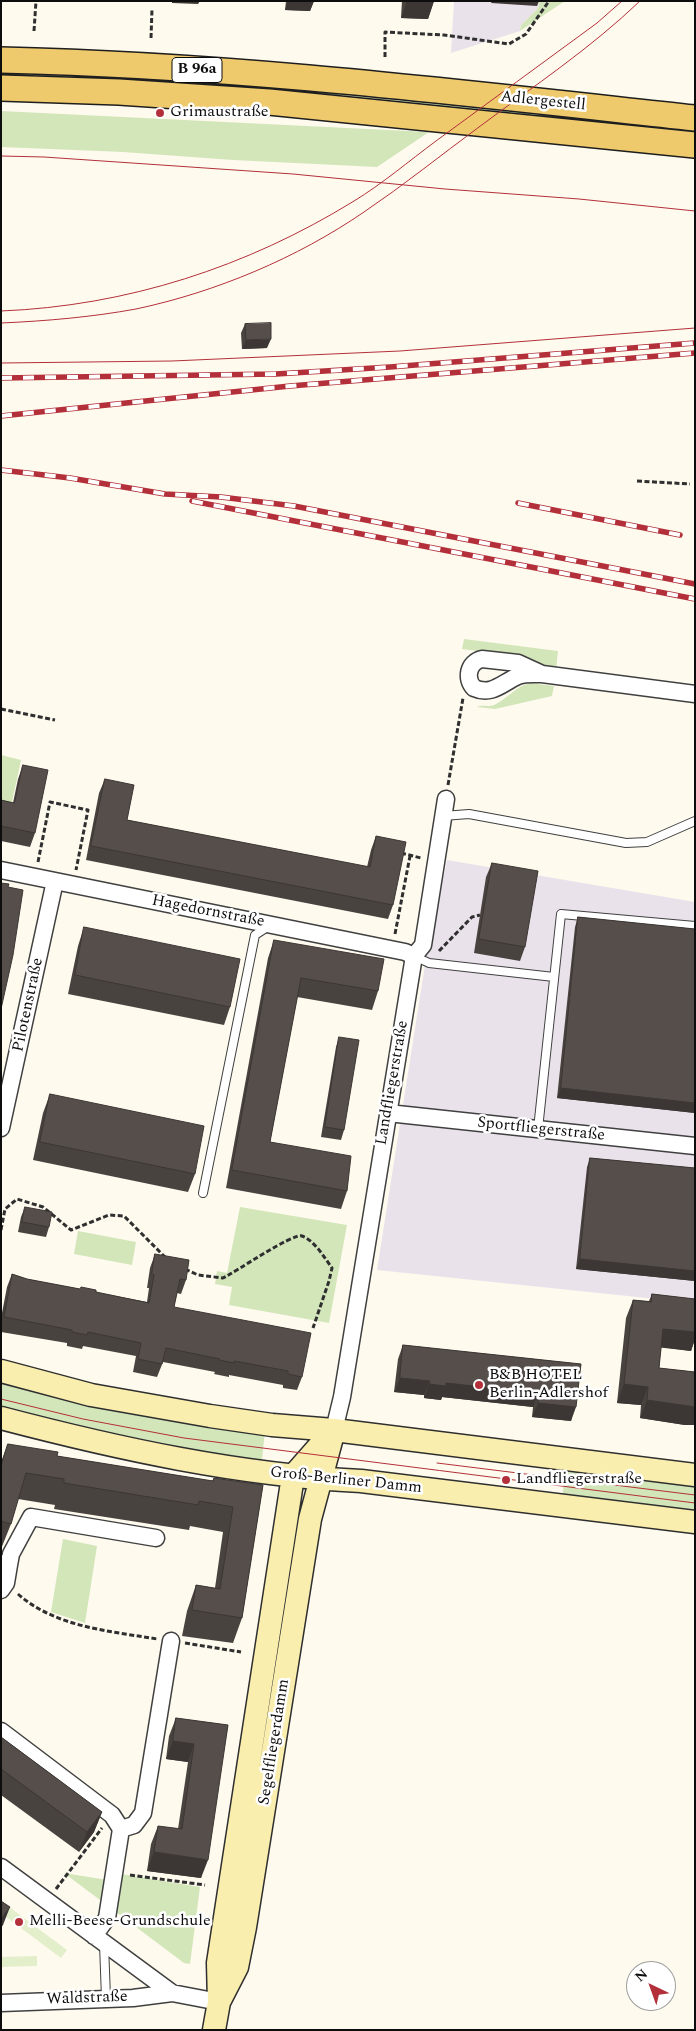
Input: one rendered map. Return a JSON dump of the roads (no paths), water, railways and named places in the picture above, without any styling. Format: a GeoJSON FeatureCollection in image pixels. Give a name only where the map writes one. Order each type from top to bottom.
{"type":"FeatureCollection","features":[{"type":"Feature","properties":{"kind":"main road","name":"B 96a"},"geometry":{"type":"LineString","coordinates":[[1,60],[229,72]]}},
{"type":"Feature","properties":{"kind":"main road","name":"Adlergestell"},"geometry":{"type":"LineString","coordinates":[[229,72],[695,118]]}},
{"type":"Feature","properties":{"kind":"main road"},"geometry":{"type":"LineString","coordinates":[[119,92],[149,83],[226,87],[229,72]]}},
{"type":"Feature","properties":{"kind":"main road","name":"B 96a"},"geometry":{"type":"LineString","coordinates":[[1,88],[119,92]]}},
{"type":"Feature","properties":{"kind":"main road","name":"Adlergestell"},"geometry":{"type":"LineString","coordinates":[[119,92],[269,102],[695,145]]}},
{"type":"Feature","properties":{"kind":"main road"},"geometry":{"type":"LineString","coordinates":[[1,1371],[48,1384],[147,1406],[272,1425],[334,1430],[695,1474]]}},
{"type":"Feature","properties":{"kind":"main road","name":"Groß-Berliner Damm"},"geometry":{"type":"LineString","coordinates":[[1,1418],[162,1456],[293,1476],[361,1481],[695,1522]]}},
{"type":"Feature","properties":{"kind":"main road"},"geometry":{"type":"LineString","coordinates":[[293,1476],[334,1430]]}},
{"type":"Feature","properties":{"kind":"main road","name":"Segelfliegerdamm"},"geometry":{"type":"LineString","coordinates":[[219,2002],[237,1967],[310,1519],[334,1430]]}},
{"type":"Feature","properties":{"kind":"main road","name":"Segelfliegerdamm"},"geometry":{"type":"LineString","coordinates":[[214,2030],[219,2002],[218,1963],[293,1476]]}},
{"type":"Feature","properties":{"kind":"street"},"geometry":{"type":"LineString","coordinates":[[542,674],[518,663],[482,659],[476,660],[470,668],[470,684],[480,691],[496,690],[520,675],[542,674],[695,694]]}},
{"type":"Feature","properties":{"kind":"street","name":"Landfliegerstraße"},"geometry":{"type":"LineString","coordinates":[[334,1430],[342,1397],[388,1113],[421,960],[446,799]]}},
{"type":"Feature","properties":{"kind":"street","name":"Hagedornstraße"},"geometry":{"type":"LineString","coordinates":[[1,870],[392,950],[421,960]]}},
{"type":"Feature","properties":{"kind":"street","name":"Pilotenstraße"},"geometry":{"type":"LineString","coordinates":[[1,1128],[55,881]]}},
{"type":"Feature","properties":{"kind":"street","name":"Sportfliegerstraße"},"geometry":{"type":"LineString","coordinates":[[388,1113],[695,1146]]}},
{"type":"Feature","properties":{"kind":"street"},"geometry":{"type":"LineString","coordinates":[[4,1587],[5,1564],[31,1517],[156,1538]]}},
{"type":"Feature","properties":{"kind":"street"},"geometry":{"type":"LineString","coordinates":[[1,1731],[116,1822],[134,1825],[143,1813],[171,1641]]}},
{"type":"Feature","properties":{"kind":"street"},"geometry":{"type":"LineString","coordinates":[[99,1940],[107,1918],[115,1873],[116,1822]]}},
{"type":"Feature","properties":{"kind":"street"},"geometry":{"type":"LineString","coordinates":[[1,1868],[172,1994],[219,2002]]}},
{"type":"Feature","properties":{"kind":"street","name":"Waldstraße"},"geometry":{"type":"LineString","coordinates":[[1,2003],[133,1998],[172,1994]]}},
{"type":"Feature","properties":{"kind":"lane"},"geometry":{"type":"LineString","coordinates":[[443,816],[469,814],[626,843],[647,842],[695,821]]}},
{"type":"Feature","properties":{"kind":"lane"},"geometry":{"type":"LineString","coordinates":[[538,1129],[561,914],[695,926]]}},
{"type":"Feature","properties":{"kind":"lane"},"geometry":{"type":"LineString","coordinates":[[203,1193],[255,935],[271,925]]}},
{"type":"Feature","properties":{"kind":"lane"},"geometry":{"type":"LineString","coordinates":[[421,960],[554,977]]}},
{"type":"Feature","properties":{"kind":"lane"},"geometry":{"type":"LineString","coordinates":[[99,1940],[106,1998]]}},
{"type":"Feature","properties":{"kind":"tram line"},"geometry":{"type":"LineString","coordinates":[[1,311],[48,308],[140,291],[185,279],[271,245],[354,201],[385,180],[597,23],[622,1]]}},
{"type":"Feature","properties":{"kind":"tram line"},"geometry":{"type":"LineString","coordinates":[[1,323],[69,318],[136,309],[166,302],[226,283],[284,258],[338,229],[394,191],[582,51],[640,1]]}},
{"type":"Feature","properties":{"kind":"tram line"},"geometry":{"type":"LineString","coordinates":[[1,156],[44,157],[293,174],[695,211]]}},
{"type":"Feature","properties":{"kind":"tram line"},"geometry":{"type":"LineString","coordinates":[[1,363],[172,361],[400,351],[695,328]]}},
{"type":"Feature","properties":{"kind":"tram line"},"geometry":{"type":"LineString","coordinates":[[1,1399],[83,1419],[184,1438],[695,1503]]}},
{"type":"Feature","properties":{"kind":"tram line"},"geometry":{"type":"LineString","coordinates":[[437,1463],[695,1495]]}},
{"type":"Feature","properties":{"kind":"railway"},"geometry":{"type":"LineString","coordinates":[[1,378],[276,374],[695,343]]}},
{"type":"Feature","properties":{"kind":"railway"},"geometry":{"type":"LineString","coordinates":[[1,416],[290,386],[695,353]]}},
{"type":"Feature","properties":{"kind":"railway"},"geometry":{"type":"LineString","coordinates":[[1,470],[70,478],[165,494],[221,497],[294,506],[695,584]]}},
{"type":"Feature","properties":{"kind":"railway"},"geometry":{"type":"LineString","coordinates":[[192,501],[695,599]]}},
{"type":"Feature","properties":{"kind":"railway"},"geometry":{"type":"LineString","coordinates":[[518,503],[680,535]]}},
{"type":"Feature","properties":{"kind":"place","name":"Grimaustraße"},"geometry":{"type":"Point","coordinates":[160,113]}},
{"type":"Feature","properties":{"kind":"place","name":"B&B HOTEL Berlin-Adlershof"},"geometry":{"type":"Point","coordinates":[479,1385]}},
{"type":"Feature","properties":{"kind":"place","name":"Landfliegerstraße"},"geometry":{"type":"Point","coordinates":[506,1480]}},
{"type":"Feature","properties":{"kind":"place","name":"Melli-Beese-Grundschule"},"geometry":{"type":"Point","coordinates":[19,1922]}}]}
